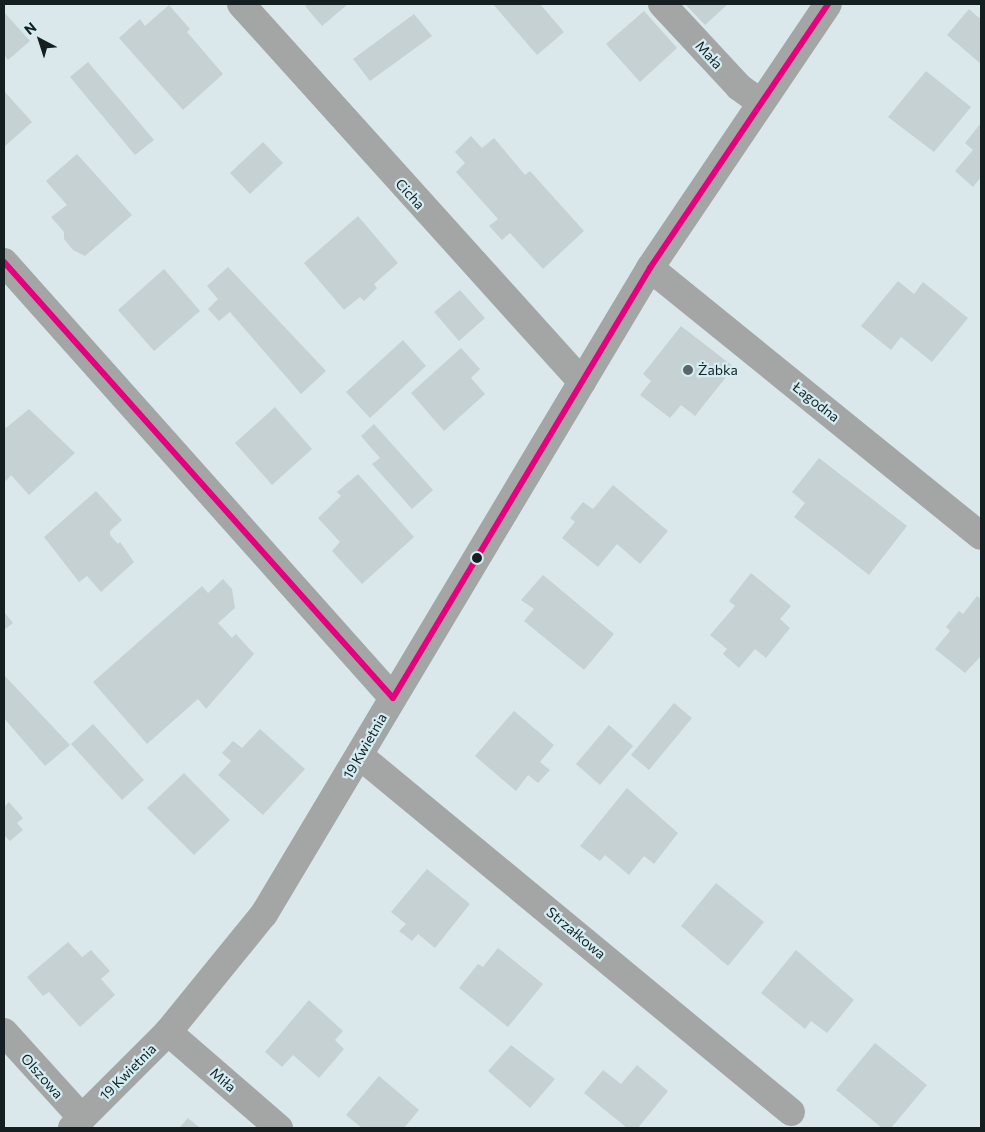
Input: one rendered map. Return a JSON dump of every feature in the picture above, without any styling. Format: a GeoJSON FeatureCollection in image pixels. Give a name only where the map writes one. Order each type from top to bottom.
{"type":"FeatureCollection","features":[{"type":"Feature","properties":{"kind":"street","name":"Cicha"},"geometry":{"type":"LineString","coordinates":[[240,4],[582,382]]}},
{"type":"Feature","properties":{"kind":"street","name":"Mała"},"geometry":{"type":"LineString","coordinates":[[662,4],[739,87],[760,102]]}},
{"type":"Feature","properties":{"kind":"street","name":"19 Kwietnia"},"geometry":{"type":"LineString","coordinates":[[77,1123],[168,1032],[264,914],[650,268],[760,102],[828,4]]}},
{"type":"Feature","properties":{"kind":"street"},"geometry":{"type":"LineString","coordinates":[[4,262],[393,698]]}},
{"type":"Feature","properties":{"kind":"street","name":"Łagodna"},"geometry":{"type":"LineString","coordinates":[[650,268],[981,536]]}},
{"type":"Feature","properties":{"kind":"street","name":"Strzałkowa"},"geometry":{"type":"LineString","coordinates":[[360,756],[791,1112]]}},
{"type":"Feature","properties":{"kind":"street","name":"Olszowa"},"geometry":{"type":"LineString","coordinates":[[4,1032],[77,1123]]}},
{"type":"Feature","properties":{"kind":"street","name":"Miła"},"geometry":{"type":"LineString","coordinates":[[168,1032],[279,1128]]}},
{"type":"Feature","properties":{"kind":"building"},"geometry":{"type":"Polygon","coordinates":[[[308,4],[348,4],[322,26],[305,6],[308,4]]]}},
{"type":"Feature","properties":{"kind":"building"},"geometry":{"type":"Polygon","coordinates":[[[493,4],[540,4],[564,32],[537,55],[493,4]]]}},
{"type":"Feature","properties":{"kind":"building"},"geometry":{"type":"Polygon","coordinates":[[[685,4],[728,4],[705,25],[685,4]]]}},
{"type":"Feature","properties":{"kind":"building"},"geometry":{"type":"Polygon","coordinates":[[[169,5],[190,29],[187,32],[223,74],[183,110],[119,38],[140,19],[145,26],[169,5]]]}},
{"type":"Feature","properties":{"kind":"building"},"geometry":{"type":"Polygon","coordinates":[[[969,9],[979,18],[981,16],[981,64],[947,35],[969,9]]]}},
{"type":"Feature","properties":{"kind":"building"},"geometry":{"type":"Polygon","coordinates":[[[644,11],[677,48],[640,82],[606,44],[644,11]]]}},
{"type":"Feature","properties":{"kind":"building"},"geometry":{"type":"Polygon","coordinates":[[[4,12],[30,41],[8,60],[4,55],[4,12]]]}},
{"type":"Feature","properties":{"kind":"building"},"geometry":{"type":"Polygon","coordinates":[[[414,14],[432,36],[370,81],[353,59],[414,14]]]}},
{"type":"Feature","properties":{"kind":"building"},"geometry":{"type":"Polygon","coordinates":[[[88,62],[154,140],[135,155],[70,77],[88,62]]]}},
{"type":"Feature","properties":{"kind":"building"},"geometry":{"type":"Polygon","coordinates":[[[926,71],[971,107],[934,152],[888,117],[926,71]]]}},
{"type":"Feature","properties":{"kind":"building"},"geometry":{"type":"Polygon","coordinates":[[[4,91],[32,122],[4,147],[4,91]]]}},
{"type":"Feature","properties":{"kind":"building"},"geometry":{"type":"Polygon","coordinates":[[[981,123],[981,177],[973,187],[955,171],[973,150],[965,143],[981,123]]]}},
{"type":"Feature","properties":{"kind":"building"},"geometry":{"type":"Polygon","coordinates":[[[471,136],[482,148],[494,138],[525,175],[530,171],[584,231],[543,269],[510,233],[502,240],[489,226],[498,219],[456,172],[465,163],[455,152],[471,136]]]}},
{"type":"Feature","properties":{"kind":"building"},"geometry":{"type":"Polygon","coordinates":[[[263,142],[283,163],[250,194],[230,173],[263,142]]]}},
{"type":"Feature","properties":{"kind":"building"},"geometry":{"type":"Polygon","coordinates":[[[77,154],[132,215],[85,256],[73,250],[64,239],[64,232],[51,217],[67,205],[46,181],[77,154]]]}},
{"type":"Feature","properties":{"kind":"building"},"geometry":{"type":"Polygon","coordinates":[[[358,216],[398,263],[374,284],[377,288],[364,301],[360,297],[344,310],[304,263],[358,216]]]}},
{"type":"Feature","properties":{"kind":"building"},"geometry":{"type":"Polygon","coordinates":[[[228,267],[326,371],[301,394],[230,312],[219,321],[208,309],[218,299],[207,286],[228,267]]]}},
{"type":"Feature","properties":{"kind":"building"},"geometry":{"type":"Polygon","coordinates":[[[164,269],[200,311],[154,351],[118,310],[164,269]]]}},
{"type":"Feature","properties":{"kind":"building"},"geometry":{"type":"Polygon","coordinates":[[[898,281],[914,294],[923,282],[968,318],[932,362],[901,337],[891,350],[861,326],[898,281]]]}},
{"type":"Feature","properties":{"kind":"building"},"geometry":{"type":"Polygon","coordinates":[[[460,290],[485,318],[459,341],[434,312],[460,290]]]}},
{"type":"Feature","properties":{"kind":"building","name":"Żabka"},"geometry":{"type":"Polygon","coordinates":[[[681,326],[734,367],[695,416],[681,405],[670,418],[640,395],[651,381],[643,374],[681,326]]]}},
{"type":"Feature","properties":{"kind":"building"},"geometry":{"type":"Polygon","coordinates":[[[403,340],[426,366],[370,418],[346,392],[403,340]]]}},
{"type":"Feature","properties":{"kind":"building"},"geometry":{"type":"Polygon","coordinates":[[[461,348],[480,369],[471,378],[485,394],[444,431],[411,393],[461,348]]]}},
{"type":"Feature","properties":{"kind":"building"},"geometry":{"type":"Polygon","coordinates":[[[275,407],[312,449],[272,485],[235,443],[275,407]]]}},
{"type":"Feature","properties":{"kind":"building"},"geometry":{"type":"Polygon","coordinates":[[[29,409],[75,453],[29,495],[11,475],[6,481],[4,479],[4,425],[6,428],[29,409]]]}},
{"type":"Feature","properties":{"kind":"building"},"geometry":{"type":"Polygon","coordinates":[[[374,424],[433,490],[412,509],[372,464],[380,458],[361,436],[374,424]]]}},
{"type":"Feature","properties":{"kind":"building"},"geometry":{"type":"Polygon","coordinates":[[[819,458],[907,526],[869,575],[794,517],[805,503],[792,492],[819,458]]]}},
{"type":"Feature","properties":{"kind":"building"},"geometry":{"type":"Polygon","coordinates":[[[358,474],[414,537],[362,584],[332,551],[340,542],[318,518],[341,496],[337,492],[358,474]]]}},
{"type":"Feature","properties":{"kind":"building"},"geometry":{"type":"Polygon","coordinates":[[[613,485],[668,531],[640,564],[617,544],[598,567],[562,538],[575,522],[570,518],[583,502],[593,509],[613,485]]]}},
{"type":"Feature","properties":{"kind":"building"},"geometry":{"type":"Polygon","coordinates":[[[96,491],[122,520],[110,531],[110,535],[118,544],[120,542],[134,562],[101,592],[87,576],[79,582],[44,537],[96,491]]]}},
{"type":"Feature","properties":{"kind":"building"},"geometry":{"type":"Polygon","coordinates":[[[751,573],[791,606],[780,619],[790,628],[766,658],[755,649],[739,668],[723,654],[727,649],[710,635],[735,606],[729,601],[751,573]]]}},
{"type":"Feature","properties":{"kind":"building"},"geometry":{"type":"Polygon","coordinates":[[[543,575],[614,634],[584,670],[524,621],[534,609],[521,600],[543,575]]]}},
{"type":"Feature","properties":{"kind":"building"},"geometry":{"type":"Polygon","coordinates":[[[223,579],[232,589],[235,608],[218,623],[232,638],[236,634],[254,654],[206,709],[198,699],[147,744],[93,682],[202,586],[208,593],[223,579]]]}},
{"type":"Feature","properties":{"kind":"building"},"geometry":{"type":"Polygon","coordinates":[[[977,596],[981,599],[981,656],[965,673],[935,649],[950,631],[946,627],[959,611],[963,614],[977,596]]]}},
{"type":"Feature","properties":{"kind":"building"},"geometry":{"type":"Polygon","coordinates":[[[4,612],[13,623],[4,630],[4,612]]]}},
{"type":"Feature","properties":{"kind":"building"},"geometry":{"type":"Polygon","coordinates":[[[4,675],[70,745],[45,766],[4,718],[4,675]]]}},
{"type":"Feature","properties":{"kind":"building"},"geometry":{"type":"Polygon","coordinates":[[[674,703],[692,718],[649,770],[631,755],[674,703]]]}},
{"type":"Feature","properties":{"kind":"building"},"geometry":{"type":"Polygon","coordinates":[[[514,711],[554,745],[540,762],[550,770],[538,783],[528,775],[516,791],[475,756],[514,711]]]}},
{"type":"Feature","properties":{"kind":"building"},"geometry":{"type":"Polygon","coordinates":[[[93,724],[144,780],[122,800],[71,744],[93,724]]]}},
{"type":"Feature","properties":{"kind":"building"},"geometry":{"type":"Polygon","coordinates":[[[609,725],[633,746],[600,785],[576,764],[609,725]]]}},
{"type":"Feature","properties":{"kind":"building"},"geometry":{"type":"Polygon","coordinates":[[[260,729],[305,769],[263,815],[218,775],[231,761],[222,753],[233,741],[242,748],[260,729]]]}},
{"type":"Feature","properties":{"kind":"building"},"geometry":{"type":"Polygon","coordinates":[[[184,773],[230,820],[194,855],[147,808],[184,773]]]}},
{"type":"Feature","properties":{"kind":"building"},"geometry":{"type":"Polygon","coordinates":[[[627,788],[678,833],[654,864],[644,856],[629,875],[605,855],[600,861],[580,846],[627,788]]]}},
{"type":"Feature","properties":{"kind":"building"},"geometry":{"type":"Polygon","coordinates":[[[9,802],[23,818],[17,823],[23,830],[10,841],[4,835],[4,807],[9,802]]]}},
{"type":"Feature","properties":{"kind":"building"},"geometry":{"type":"Polygon","coordinates":[[[427,869],[470,904],[435,948],[418,934],[412,941],[399,931],[406,924],[391,912],[427,869]]]}},
{"type":"Feature","properties":{"kind":"building"},"geometry":{"type":"Polygon","coordinates":[[[716,883],[764,922],[728,966],[681,926],[716,883]]]}},
{"type":"Feature","properties":{"kind":"building"},"geometry":{"type":"Polygon","coordinates":[[[68,942],[82,957],[91,950],[110,971],[101,979],[115,995],[80,1027],[49,992],[43,996],[27,977],[68,942]]]}},
{"type":"Feature","properties":{"kind":"building"},"geometry":{"type":"Polygon","coordinates":[[[498,948],[543,984],[508,1027],[459,988],[478,964],[483,967],[498,948]]]}},
{"type":"Feature","properties":{"kind":"building"},"geometry":{"type":"Polygon","coordinates":[[[796,950],[854,1000],[827,1033],[811,1021],[805,1029],[761,993],[796,950]]]}},
{"type":"Feature","properties":{"kind":"building"},"geometry":{"type":"Polygon","coordinates":[[[309,1000],[343,1031],[335,1040],[344,1049],[319,1078],[293,1055],[282,1067],[265,1052],[309,1000]]]}},
{"type":"Feature","properties":{"kind":"building"},"geometry":{"type":"Polygon","coordinates":[[[875,1043],[927,1085],[891,1128],[882,1128],[836,1090],[875,1043]]]}},
{"type":"Feature","properties":{"kind":"building"},"geometry":{"type":"Polygon","coordinates":[[[511,1045],[555,1079],[530,1108],[488,1071],[511,1045]]]}},
{"type":"Feature","properties":{"kind":"building"},"geometry":{"type":"Polygon","coordinates":[[[637,1065],[668,1091],[638,1128],[627,1128],[584,1093],[603,1070],[621,1084],[637,1065]]]}},
{"type":"Feature","properties":{"kind":"building"},"geometry":{"type":"Polygon","coordinates":[[[379,1076],[419,1110],[404,1128],[362,1128],[346,1115],[379,1076]]]}},
{"type":"Feature","properties":{"kind":"building"},"geometry":{"type":"Polygon","coordinates":[[[188,1118],[200,1128],[179,1128],[188,1118]]]}},
{"type":"Feature","properties":{"kind":"transit line"},"geometry":{"type":"LineString","coordinates":[[393,698],[650,268],[828,4]]}},
{"type":"Feature","properties":{"kind":"transit line"},"geometry":{"type":"LineString","coordinates":[[4,262],[393,698]]}},
{"type":"Feature","properties":{"kind":"place","name":"Żabka"},"geometry":{"type":"Point","coordinates":[688,370]}}]}
